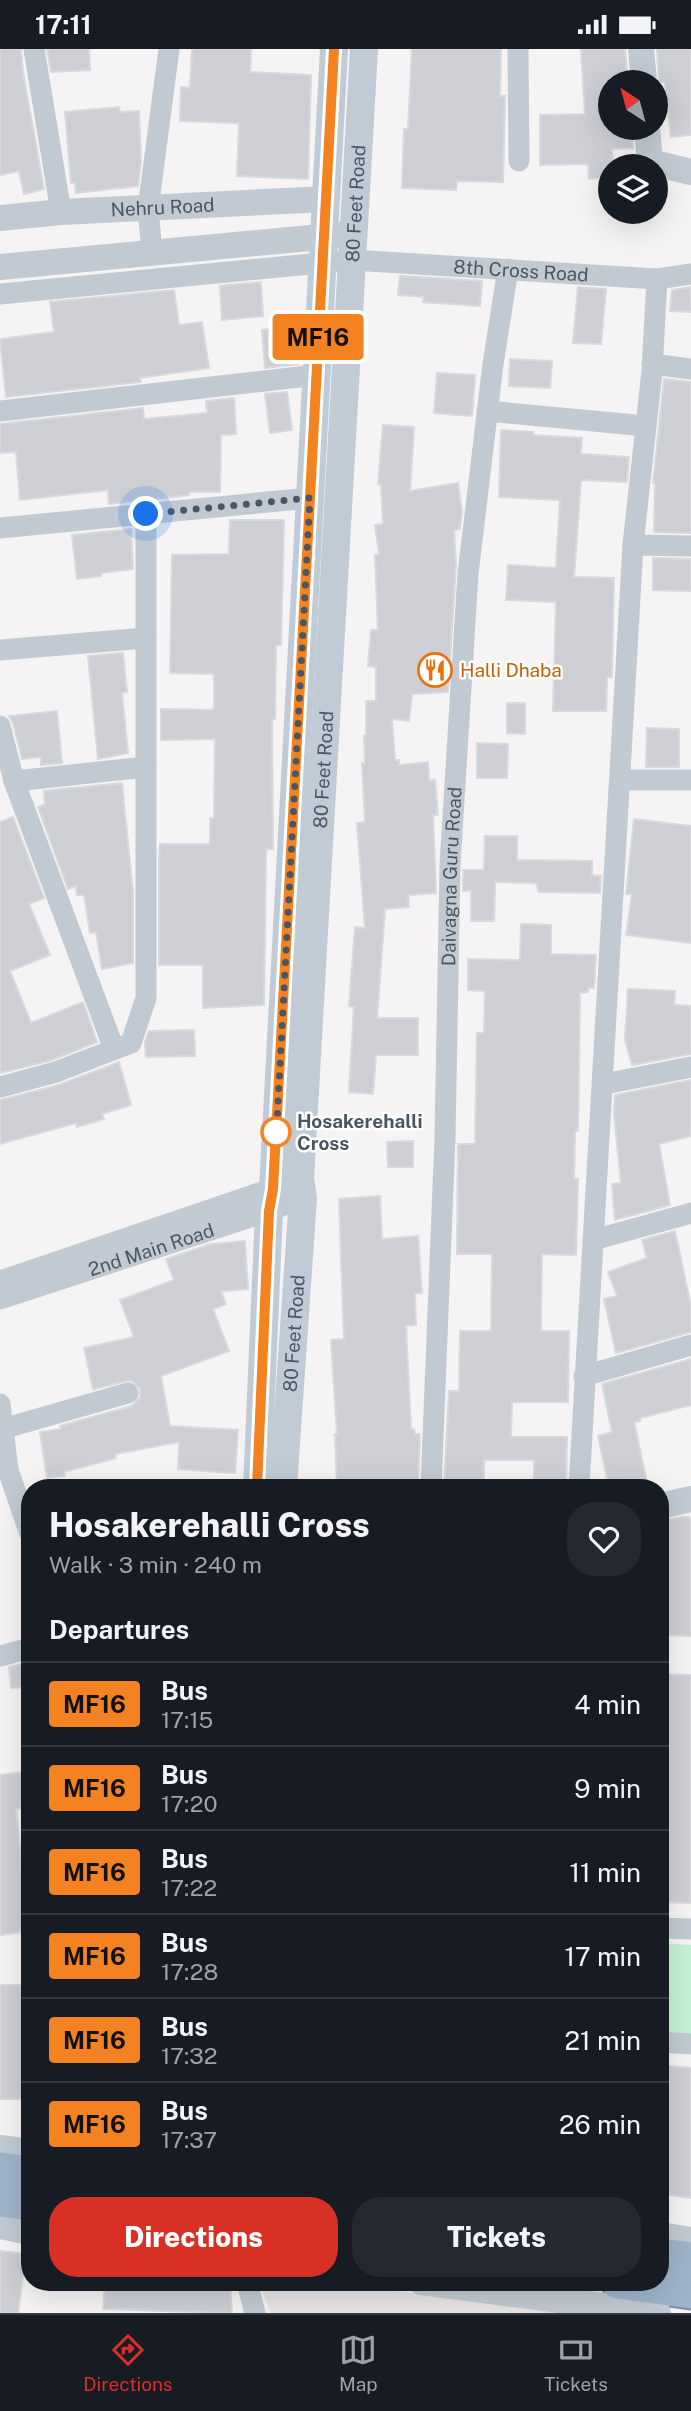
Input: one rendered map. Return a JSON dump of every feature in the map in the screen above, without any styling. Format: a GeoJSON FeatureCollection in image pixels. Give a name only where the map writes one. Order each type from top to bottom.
{"type":"FeatureCollection","features":[{"type":"Feature","properties":{"kind":"highway"},"geometry":{"type":"LineString","coordinates":[[0,2169],[21,2172]]}},
{"type":"Feature","properties":{"kind":"highway"},"geometry":{"type":"LineString","coordinates":[[0,2200],[21,2203]]}},
{"type":"Feature","properties":{"kind":"highway"},"geometry":{"type":"LineString","coordinates":[[669,2256],[691,2259]]}},
{"type":"Feature","properties":{"kind":"highway"},"geometry":{"type":"LineString","coordinates":[[669,2289],[691,2292]]}},
{"type":"Feature","properties":{"kind":"main road","name":"80 Feet Road"},"geometry":{"type":"LineString","coordinates":[[257,1479],[334,49]]}},
{"type":"Feature","properties":{"kind":"main road","name":"80 Feet Road"},"geometry":{"type":"LineString","coordinates":[[283,1479],[364,49]]}},
{"type":"Feature","properties":{"kind":"street"},"geometry":{"type":"LineString","coordinates":[[34,49],[61,212]]}},
{"type":"Feature","properties":{"kind":"street"},"geometry":{"type":"LineString","coordinates":[[152,252],[148,209],[169,49]]}},
{"type":"Feature","properties":{"kind":"street"},"geometry":{"type":"LineString","coordinates":[[518,49],[519,162]]}},
{"type":"Feature","properties":{"kind":"street"},"geometry":{"type":"LineString","coordinates":[[641,49],[642,70]]}},
{"type":"Feature","properties":{"kind":"street"},"geometry":{"type":"LineString","coordinates":[[649,140],[650,162],[691,172]]}},
{"type":"Feature","properties":{"kind":"street","name":"Nehru Road"},"geometry":{"type":"LineString","coordinates":[[0,218],[61,212],[326,199]]}},
{"type":"Feature","properties":{"kind":"street"},"geometry":{"type":"LineString","coordinates":[[0,267],[152,252],[353,247]]}},
{"type":"Feature","properties":{"kind":"street","name":"8th Cross Road"},"geometry":{"type":"LineString","coordinates":[[353,247],[508,269],[657,279],[691,274]]}},
{"type":"Feature","properties":{"kind":"street"},"geometry":{"type":"LineString","coordinates":[[0,293],[323,249]]}},
{"type":"Feature","properties":{"kind":"street","name":"Daivagna Guru Road"},"geometry":{"type":"LineString","coordinates":[[431,1479],[444,1138],[450,865],[468,574],[487,411],[508,269]]}},
{"type":"Feature","properties":{"kind":"street"},"geometry":{"type":"LineString","coordinates":[[579,1479],[633,545],[652,364],[657,279]]}},
{"type":"Feature","properties":{"kind":"street"},"geometry":{"type":"LineString","coordinates":[[652,364],[691,369]]}},
{"type":"Feature","properties":{"kind":"street"},"geometry":{"type":"LineString","coordinates":[[0,411],[317,375]]}},
{"type":"Feature","properties":{"kind":"street"},"geometry":{"type":"LineString","coordinates":[[487,411],[646,426]]}},
{"type":"Feature","properties":{"kind":"street"},"geometry":{"type":"LineString","coordinates":[[0,527],[310,498]]}},
{"type":"Feature","properties":{"kind":"street"},"geometry":{"type":"LineString","coordinates":[[0,1087],[56,1072],[131,1043],[146,998],[146,514]]}},
{"type":"Feature","properties":{"kind":"street"},"geometry":{"type":"LineString","coordinates":[[633,545],[691,546]]}},
{"type":"Feature","properties":{"kind":"street"},"geometry":{"type":"LineString","coordinates":[[0,650],[146,638]]}},
{"type":"Feature","properties":{"kind":"street"},"geometry":{"type":"LineString","coordinates":[[0,726],[14,781],[114,1049]]}},
{"type":"Feature","properties":{"kind":"street"},"geometry":{"type":"LineString","coordinates":[[14,781],[146,767]]}},
{"type":"Feature","properties":{"kind":"street"},"geometry":{"type":"LineString","coordinates":[[620,780],[691,780]]}},
{"type":"Feature","properties":{"kind":"street"},"geometry":{"type":"LineString","coordinates":[[604,1084],[691,1067]]}},
{"type":"Feature","properties":{"kind":"street","name":"2nd Main Road"},"geometry":{"type":"LineString","coordinates":[[0,1299],[301,1188]]}},
{"type":"Feature","properties":{"kind":"street","name":"2nd Main Road"},"geometry":{"type":"LineString","coordinates":[[0,1281],[271,1200]]}},
{"type":"Feature","properties":{"kind":"street"},"geometry":{"type":"LineString","coordinates":[[593,1240],[691,1213]]}},
{"type":"Feature","properties":{"kind":"street"},"geometry":{"type":"LineString","coordinates":[[584,1376],[691,1345]]}},
{"type":"Feature","properties":{"kind":"street"},"geometry":{"type":"LineString","coordinates":[[2,1429],[128,1393]]}},
{"type":"Feature","properties":{"kind":"street"},"geometry":{"type":"LineString","coordinates":[[0,1404],[4,1471],[21,1512]]}},
{"type":"Feature","properties":{"kind":"street"},"geometry":{"type":"LineString","coordinates":[[669,1504],[691,1499]]}},
{"type":"Feature","properties":{"kind":"street"},"geometry":{"type":"LineString","coordinates":[[0,1656],[21,1650]]}},
{"type":"Feature","properties":{"kind":"street"},"geometry":{"type":"LineString","coordinates":[[669,1928],[691,1929]]}},
{"type":"Feature","properties":{"kind":"street"},"geometry":{"type":"LineString","coordinates":[[669,2043],[691,2044]]}},
{"type":"Feature","properties":{"kind":"street"},"geometry":{"type":"LineString","coordinates":[[0,2148],[21,2151]]}},
{"type":"Feature","properties":{"kind":"street"},"geometry":{"type":"LineString","coordinates":[[0,2227],[21,2230]]}},
{"type":"Feature","properties":{"kind":"street"},"geometry":{"type":"LineString","coordinates":[[669,2236],[691,2240]]}},
{"type":"Feature","properties":{"kind":"street"},"geometry":{"type":"LineString","coordinates":[[249,2291],[255,2313]]}},
{"type":"Feature","properties":{"kind":"street"},"geometry":{"type":"LineString","coordinates":[[490,2291],[657,2313]]}},
{"type":"Feature","properties":{"kind":"shaded area"},"geometry":{"type":"Polygon","coordinates":[[[262,2291],[394,2291],[573,2313],[271,2313],[262,2291]]]}},
{"type":"Feature","properties":{"kind":"green space"},"geometry":{"type":"Polygon","coordinates":[[[669,1944],[691,1945],[691,2034],[669,2032],[669,1944]]]}},
{"type":"Feature","properties":{"kind":"building"},"geometry":{"type":"Polygon","coordinates":[[[0,49],[21,49],[44,189],[24,194],[19,171],[0,175],[0,49]]]}},
{"type":"Feature","properties":{"kind":"building"},"geometry":{"type":"Polygon","coordinates":[[[47,49],[89,49],[90,70],[51,72],[47,49]]]}},
{"type":"Feature","properties":{"kind":"building"},"geometry":{"type":"Polygon","coordinates":[[[192,49],[251,49],[250,72],[311,75],[308,179],[237,176],[239,123],[180,121],[181,87],[190,88],[192,49]]]}},
{"type":"Feature","properties":{"kind":"building"},"geometry":{"type":"Polygon","coordinates":[[[412,49],[501,49],[500,96],[505,96],[503,182],[457,181],[456,190],[402,188],[404,129],[408,129],[412,49]]]}},
{"type":"Feature","properties":{"kind":"building"},"geometry":{"type":"Polygon","coordinates":[[[581,49],[625,49],[627,70],[598,70],[598,140],[633,140],[633,148],[612,149],[612,154],[598,154],[598,178],[589,179],[588,164],[540,165],[540,115],[585,114],[581,49]]]}},
{"type":"Feature","properties":{"kind":"building"},"geometry":{"type":"Polygon","coordinates":[[[657,49],[691,49],[691,135],[671,137],[668,70],[658,70],[657,49]]]}},
{"type":"Feature","properties":{"kind":"building"},"geometry":{"type":"Polygon","coordinates":[[[119,107],[120,112],[139,111],[141,161],[138,186],[76,193],[75,183],[71,183],[65,112],[119,107]]]}},
{"type":"Feature","properties":{"kind":"building"},"geometry":{"type":"Polygon","coordinates":[[[400,276],[482,281],[480,306],[423,302],[424,297],[398,295],[400,276]]]}},
{"type":"Feature","properties":{"kind":"building"},"geometry":{"type":"Polygon","coordinates":[[[261,282],[263,316],[222,320],[220,286],[261,282]]]}},
{"type":"Feature","properties":{"kind":"building"},"geometry":{"type":"Polygon","coordinates":[[[578,287],[606,289],[601,344],[573,343],[578,287]]]}},
{"type":"Feature","properties":{"kind":"building"},"geometry":{"type":"Polygon","coordinates":[[[691,287],[691,312],[670,311],[672,290],[691,287]]]}},
{"type":"Feature","properties":{"kind":"building"},"geometry":{"type":"Polygon","coordinates":[[[174,290],[179,325],[202,322],[209,368],[140,378],[141,382],[6,397],[0,339],[54,332],[50,302],[174,290]]]}},
{"type":"Feature","properties":{"kind":"building"},"geometry":{"type":"Polygon","coordinates":[[[297,326],[300,364],[265,368],[262,330],[297,326]]]}},
{"type":"Feature","properties":{"kind":"building"},"geometry":{"type":"Polygon","coordinates":[[[510,359],[552,361],[550,388],[509,386],[510,359]]]}},
{"type":"Feature","properties":{"kind":"building"},"geometry":{"type":"Polygon","coordinates":[[[437,373],[475,375],[472,416],[434,413],[437,373]]]}},
{"type":"Feature","properties":{"kind":"building"},"geometry":{"type":"Polygon","coordinates":[[[664,379],[691,382],[691,533],[654,532],[653,483],[664,379]]]}},
{"type":"Feature","properties":{"kind":"building"},"geometry":{"type":"Polygon","coordinates":[[[287,392],[292,430],[270,433],[265,394],[287,392]]]}},
{"type":"Feature","properties":{"kind":"building"},"geometry":{"type":"Polygon","coordinates":[[[234,398],[236,434],[221,435],[220,492],[189,492],[189,495],[109,504],[108,490],[20,500],[16,452],[0,453],[0,424],[143,408],[144,419],[207,413],[206,401],[234,398]]]}},
{"type":"Feature","properties":{"kind":"building"},"geometry":{"type":"Polygon","coordinates":[[[383,425],[414,427],[410,491],[458,483],[462,512],[460,529],[454,530],[456,565],[448,692],[412,694],[409,721],[392,719],[395,760],[399,760],[399,765],[428,762],[429,781],[435,780],[438,815],[433,815],[436,893],[408,895],[409,907],[385,909],[377,1018],[418,1018],[418,1055],[376,1055],[373,1094],[349,1092],[354,1007],[349,1006],[355,927],[365,928],[357,823],[365,822],[362,763],[365,763],[366,701],[376,701],[376,667],[368,666],[371,630],[378,630],[375,555],[379,554],[375,525],[383,524],[381,485],[378,484],[383,425]]]}},
{"type":"Feature","properties":{"kind":"building"},"geometry":{"type":"Polygon","coordinates":[[[501,430],[582,438],[581,454],[629,457],[627,482],[581,480],[574,577],[614,578],[612,677],[607,677],[606,711],[553,711],[556,602],[506,600],[508,565],[556,568],[560,500],[499,497],[501,430]]]}},
{"type":"Feature","properties":{"kind":"building"},"geometry":{"type":"Polygon","coordinates":[[[230,520],[284,520],[281,645],[276,645],[275,719],[272,719],[273,849],[266,849],[264,1005],[203,1008],[203,965],[159,965],[159,857],[160,844],[210,844],[210,818],[214,818],[215,739],[161,740],[161,709],[214,710],[214,674],[170,673],[172,555],[229,554],[230,520]]]}},
{"type":"Feature","properties":{"kind":"building"},"geometry":{"type":"Polygon","coordinates":[[[131,529],[133,569],[77,579],[72,535],[131,529]]]}},
{"type":"Feature","properties":{"kind":"building"},"geometry":{"type":"Polygon","coordinates":[[[653,558],[691,559],[691,591],[653,590],[653,558]]]}},
{"type":"Feature","properties":{"kind":"building"},"geometry":{"type":"Polygon","coordinates":[[[123,653],[127,692],[122,693],[128,753],[98,759],[88,656],[123,653]]]}},
{"type":"Feature","properties":{"kind":"building"},"geometry":{"type":"Polygon","coordinates":[[[507,703],[525,703],[525,734],[507,733],[507,703]]]}},
{"type":"Feature","properties":{"kind":"building"},"geometry":{"type":"Polygon","coordinates":[[[57,711],[62,763],[41,765],[41,757],[22,759],[9,716],[57,711]]]}},
{"type":"Feature","properties":{"kind":"building"},"geometry":{"type":"Polygon","coordinates":[[[647,728],[679,729],[679,767],[646,767],[647,728]]]}},
{"type":"Feature","properties":{"kind":"building"},"geometry":{"type":"Polygon","coordinates":[[[477,743],[508,744],[507,778],[477,778],[477,743]]]}},
{"type":"Feature","properties":{"kind":"building"},"geometry":{"type":"Polygon","coordinates":[[[122,783],[133,893],[133,963],[102,969],[96,932],[90,933],[84,895],[77,895],[76,886],[68,889],[38,807],[45,804],[44,791],[122,783]]]}},
{"type":"Feature","properties":{"kind":"building"},"geometry":{"type":"Polygon","coordinates":[[[13,817],[44,898],[29,904],[50,955],[10,971],[31,1023],[83,1002],[97,1042],[52,1060],[0,1073],[0,822],[13,817]]]}},
{"type":"Feature","properties":{"kind":"building"},"geometry":{"type":"Polygon","coordinates":[[[634,819],[691,826],[691,943],[626,935],[632,894],[626,894],[634,819]]]}},
{"type":"Feature","properties":{"kind":"building"},"geometry":{"type":"Polygon","coordinates":[[[485,836],[517,836],[517,860],[592,861],[592,875],[601,876],[600,893],[539,892],[536,883],[495,882],[494,921],[471,921],[471,890],[463,891],[463,870],[484,870],[485,836]]]}},
{"type":"Feature","properties":{"kind":"building"},"geometry":{"type":"Polygon","coordinates":[[[521,924],[551,925],[551,954],[596,955],[594,988],[580,993],[578,1131],[575,1131],[574,1179],[578,1179],[576,1255],[542,1254],[541,1331],[569,1331],[568,1402],[512,1402],[511,1437],[567,1437],[566,1479],[534,1479],[534,1460],[484,1460],[484,1479],[444,1479],[449,1391],[459,1391],[460,1331],[491,1331],[492,1254],[457,1254],[458,1144],[475,1144],[477,1033],[484,1033],[485,991],[468,990],[468,959],[520,960],[521,924]]]}},
{"type":"Feature","properties":{"kind":"building"},"geometry":{"type":"Polygon","coordinates":[[[628,989],[675,991],[674,1005],[691,1006],[691,1054],[632,1065],[625,1040],[628,989]]]}},
{"type":"Feature","properties":{"kind":"building"},"geometry":{"type":"Polygon","coordinates":[[[194,1030],[195,1056],[146,1057],[145,1042],[149,1031],[194,1030]]]}},
{"type":"Feature","properties":{"kind":"building"},"geometry":{"type":"Polygon","coordinates":[[[119,1062],[131,1105],[102,1114],[104,1119],[77,1127],[76,1123],[0,1144],[0,1100],[59,1085],[119,1062]]]}},
{"type":"Feature","properties":{"kind":"building"},"geometry":{"type":"Polygon","coordinates":[[[691,1080],[691,1136],[659,1144],[670,1205],[615,1220],[612,1184],[621,1183],[614,1114],[615,1095],[691,1080]]]}},
{"type":"Feature","properties":{"kind":"building"},"geometry":{"type":"Polygon","coordinates":[[[413,1141],[413,1167],[388,1167],[387,1142],[413,1141]]]}},
{"type":"Feature","properties":{"kind":"building"},"geometry":{"type":"Polygon","coordinates":[[[380,1196],[382,1239],[418,1236],[422,1293],[415,1294],[416,1325],[406,1326],[411,1429],[414,1429],[415,1434],[420,1434],[418,1479],[337,1479],[337,1434],[331,1340],[344,1339],[339,1199],[380,1196]]]}},
{"type":"Feature","properties":{"kind":"building"},"geometry":{"type":"Polygon","coordinates":[[[675,1231],[691,1307],[691,1332],[616,1353],[604,1299],[617,1296],[608,1272],[647,1258],[642,1240],[675,1231]]]}},
{"type":"Feature","properties":{"kind":"building"},"geometry":{"type":"Polygon","coordinates":[[[245,1241],[248,1289],[221,1291],[226,1304],[213,1309],[229,1351],[161,1376],[170,1426],[238,1430],[235,1473],[178,1469],[179,1442],[115,1454],[116,1458],[64,1472],[65,1476],[47,1478],[40,1432],[61,1429],[60,1426],[132,1406],[140,1397],[140,1389],[131,1380],[93,1389],[84,1348],[134,1337],[120,1300],[174,1280],[166,1259],[211,1244],[245,1241]]]}},
{"type":"Feature","properties":{"kind":"building"},"geometry":{"type":"Polygon","coordinates":[[[691,1359],[691,1405],[640,1418],[640,1421],[634,1422],[646,1479],[607,1479],[598,1436],[612,1432],[602,1384],[691,1359]]]}},
{"type":"Feature","properties":{"kind":"building"},"geometry":{"type":"Polygon","coordinates":[[[689,1517],[691,1520],[691,1636],[669,1635],[669,1519],[689,1517]]]}},
{"type":"Feature","properties":{"kind":"building"},"geometry":{"type":"Polygon","coordinates":[[[21,1664],[21,1687],[11,1688],[9,1667],[21,1664]]]}},
{"type":"Feature","properties":{"kind":"building"},"geometry":{"type":"Polygon","coordinates":[[[669,1674],[691,1675],[691,1903],[669,1902],[669,1674]]]}},
{"type":"Feature","properties":{"kind":"building"},"geometry":{"type":"Polygon","coordinates":[[[21,1772],[21,1808],[16,1809],[21,1856],[21,1932],[0,1935],[0,1775],[21,1772]]]}},
{"type":"Feature","properties":{"kind":"building"},"geometry":{"type":"Polygon","coordinates":[[[0,1985],[21,1985],[21,2099],[0,2099],[0,1985]]]}},
{"type":"Feature","properties":{"kind":"building"},"geometry":{"type":"Polygon","coordinates":[[[669,2066],[691,2068],[691,2198],[669,2195],[669,2066]]]}},
{"type":"Feature","properties":{"kind":"building"},"geometry":{"type":"Polygon","coordinates":[[[0,2251],[21,2253],[18,2313],[0,2313],[0,2251]]]}},
{"type":"Feature","properties":{"kind":"building"},"geometry":{"type":"Polygon","coordinates":[[[104,2291],[231,2291],[232,2313],[103,2309],[104,2291]]]}},
{"type":"Feature","properties":{"kind":"bus line","name":"MF16"},"geometry":{"type":"LineString","coordinates":[[257,1479],[269,1211],[273,1189],[334,49]]}},
{"type":"Feature","properties":{"kind":"place","name":"Halli Dhaba"},"geometry":{"type":"Point","coordinates":[435,670]}},
{"type":"Feature","properties":{"kind":"place","name":"Hosakerehalli Cross"},"geometry":{"type":"Point","coordinates":[276,1132]}},
{"type":"Feature","properties":{"kind":"route"},"geometry":{"type":"LineString","coordinates":[[146,514],[310,498],[276,1142],[276,1132]]}}]}
